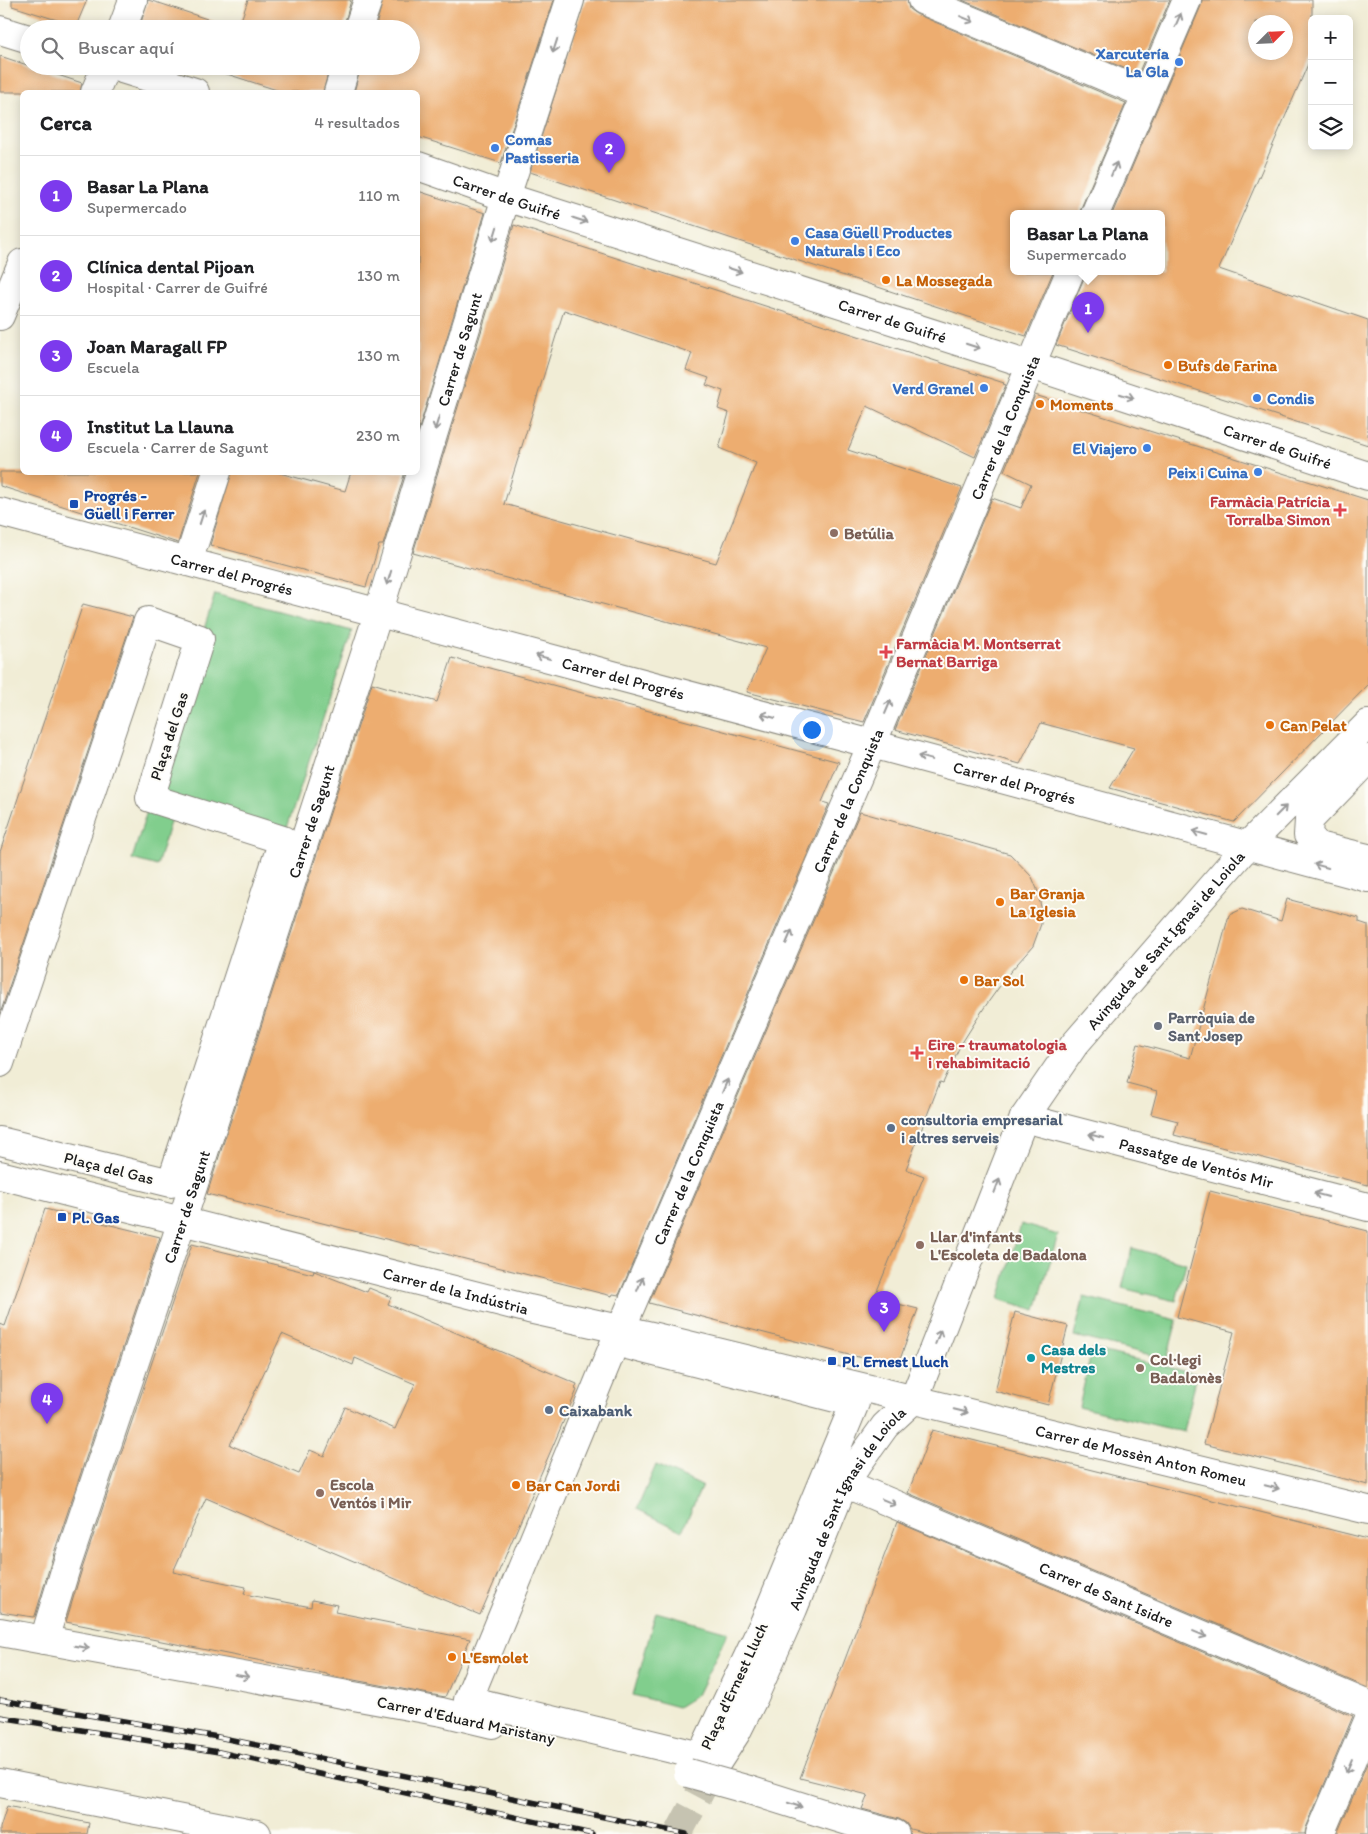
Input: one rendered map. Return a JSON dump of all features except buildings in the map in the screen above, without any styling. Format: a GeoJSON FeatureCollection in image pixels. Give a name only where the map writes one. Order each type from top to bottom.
{"type":"FeatureCollection","features":[{"type":"Feature","properties":{"kind":"street"},"geometry":{"type":"LineString","coordinates":[[125,20],[133,0]]}},
{"type":"Feature","properties":{"kind":"street"},"geometry":{"type":"LineString","coordinates":[[361,20],[368,0]]}},
{"type":"Feature","properties":{"kind":"street","name":"Carrer de Sagunt"},"geometry":{"type":"LineString","coordinates":[[44,1640],[67,1564],[182,1220],[378,614],[506,197],[570,0]]}},
{"type":"Feature","properties":{"kind":"street"},"geometry":{"type":"LineString","coordinates":[[922,0],[1146,94]]}},
{"type":"Feature","properties":{"kind":"street"},"geometry":{"type":"LineString","coordinates":[[1097,210],[1187,0]]}},
{"type":"Feature","properties":{"kind":"street"},"geometry":{"type":"LineString","coordinates":[[0,30],[20,36]]}},
{"type":"Feature","properties":{"kind":"street"},"geometry":{"type":"LineString","coordinates":[[96,90],[102,75]]}},
{"type":"Feature","properties":{"kind":"street"},"geometry":{"type":"LineString","coordinates":[[141,75],[189,90]]}},
{"type":"Feature","properties":{"kind":"street"},"geometry":{"type":"LineString","coordinates":[[339,90],[343,75]]}},
{"type":"Feature","properties":{"kind":"street","name":"Carrer de Guifré"},"geometry":{"type":"LineString","coordinates":[[420,167],[506,197],[1030,364],[1368,476]]}},
{"type":"Feature","properties":{"kind":"street"},"geometry":{"type":"LineString","coordinates":[[0,316],[20,268]]}},
{"type":"Feature","properties":{"kind":"street","name":"Carrer de la Conquista"},"geometry":{"type":"LineString","coordinates":[[618,1336],[872,744],[1069,275]]}},
{"type":"Feature","properties":{"kind":"street"},"geometry":{"type":"LineString","coordinates":[[188,562],[216,475]]}},
{"type":"Feature","properties":{"kind":"street","name":"Carrer del Progrés"},"geometry":{"type":"LineString","coordinates":[[0,512],[1368,878]]}},
{"type":"Feature","properties":{"kind":"street","name":"Plaça del Gas"},"geometry":{"type":"LineString","coordinates":[[0,1063],[148,621],[200,639],[150,798],[283,840],[171,1183],[0,1141]]}},
{"type":"Feature","properties":{"kind":"street","name":"Avinguda de Sant Ignasi de Loiola"},"geometry":{"type":"LineString","coordinates":[[700,1772],[736,1733],[754,1697],[793,1609],[844,1483],[885,1426],[914,1399],[1024,1118],[1074,1045],[1247,846],[1368,724]]}},
{"type":"Feature","properties":{"kind":"street"},"geometry":{"type":"LineString","coordinates":[[1368,759],[1309,820],[1308,835],[1318,846],[1368,858]]}},
{"type":"Feature","properties":{"kind":"street","name":"Passatge de Ventós Mir"},"geometry":{"type":"LineString","coordinates":[[1024,1118],[1368,1207]]}},
{"type":"Feature","properties":{"kind":"street","name":"Carrer de la Indústria"},"geometry":{"type":"LineString","coordinates":[[0,1175],[529,1309],[618,1336],[914,1399]]}},
{"type":"Feature","properties":{"kind":"street","name":"Plaça d'Ernest Lluch"},"geometry":{"type":"LineString","coordinates":[[618,1336],[855,1403],[764,1623],[701,1756],[468,1700],[618,1336]]}},
{"type":"Feature","properties":{"kind":"street","name":"Carrer de Mossèn Anton Romeu"},"geometry":{"type":"LineString","coordinates":[[914,1399],[1368,1510]]}},
{"type":"Feature","properties":{"kind":"street","name":"Carrer de Sant Isidre"},"geometry":{"type":"LineString","coordinates":[[844,1483],[1368,1705]]}},
{"type":"Feature","properties":{"kind":"street","name":"Carrer d'Eduard Maristany"},"geometry":{"type":"LineString","coordinates":[[0,1632],[442,1712],[700,1772],[749,1790],[895,1834]]}},
{"type":"Feature","properties":{"kind":"street"},"geometry":{"type":"LineString","coordinates":[[1320,1834],[1368,1721]]}},
{"type":"Feature","properties":{"kind":"street"},"geometry":{"type":"LineString","coordinates":[[0,1783],[257,1834]]}},
{"type":"Feature","properties":{"kind":"green space"},"geometry":{"type":"Polygon","coordinates":[[[215,594],[352,631],[283,840],[175,805],[157,866],[132,859],[215,594]]]}},
{"type":"Feature","properties":{"kind":"green space"},"geometry":{"type":"Polygon","coordinates":[[[1021,1224],[1058,1235],[1036,1310],[999,1299],[1021,1224]]]}},
{"type":"Feature","properties":{"kind":"green space"},"geometry":{"type":"Polygon","coordinates":[[[1132,1248],[1186,1263],[1176,1301],[1122,1288],[1132,1248]]]}},
{"type":"Feature","properties":{"kind":"green space"},"geometry":{"type":"Polygon","coordinates":[[[1084,1297],[1177,1320],[1167,1359],[1074,1336],[1084,1297]]]}},
{"type":"Feature","properties":{"kind":"green space"},"geometry":{"type":"Polygon","coordinates":[[[1092,1349],[1197,1374],[1184,1432],[1079,1407],[1092,1349]]]}},
{"type":"Feature","properties":{"kind":"green space"},"geometry":{"type":"Polygon","coordinates":[[[656,1465],[702,1486],[682,1531],[637,1509],[656,1465]]]}},
{"type":"Feature","properties":{"kind":"green space"},"geometry":{"type":"Polygon","coordinates":[[[656,1612],[728,1632],[697,1695],[678,1707],[633,1695],[656,1612]]]}},
{"type":"Feature","properties":{"kind":"tunnel"},"geometry":{"type":"LineString","coordinates":[[678,1834],[712,1770]]}},
{"type":"Feature","properties":{"kind":"railway"},"geometry":{"type":"LineString","coordinates":[[0,1700],[218,1737],[686,1834]]}},
{"type":"Feature","properties":{"kind":"railway"},"geometry":{"type":"LineString","coordinates":[[0,1717],[219,1752],[592,1834]]}},
{"type":"Feature","properties":{"kind":"place","name":"Xarcutería La Gla"},"geometry":{"type":"Point","coordinates":[1179,62]}},
{"type":"Feature","properties":{"kind":"place","name":"Comas Pastisseria"},"geometry":{"type":"Point","coordinates":[495,148]}},
{"type":"Feature","properties":{"kind":"place","name":"Clínica dental Pijoan"},"geometry":{"type":"Point","coordinates":[609,173]}},
{"type":"Feature","properties":{"kind":"place","name":"Casa Güell Productes Naturals i Eco"},"geometry":{"type":"Point","coordinates":[795,241]}},
{"type":"Feature","properties":{"kind":"place","name":"La Mossegada"},"geometry":{"type":"Point","coordinates":[886,280]}},
{"type":"Feature","properties":{"kind":"place","name":"Basar La Plana"},"geometry":{"type":"Point","coordinates":[1088,333]}},
{"type":"Feature","properties":{"kind":"place","name":"Bufs de Farina"},"geometry":{"type":"Point","coordinates":[1168,365]}},
{"type":"Feature","properties":{"kind":"place","name":"Verd Granel"},"geometry":{"type":"Point","coordinates":[984,388]}},
{"type":"Feature","properties":{"kind":"place","name":"Condis"},"geometry":{"type":"Point","coordinates":[1257,398]}},
{"type":"Feature","properties":{"kind":"place","name":"Moments"},"geometry":{"type":"Point","coordinates":[1040,404]}},
{"type":"Feature","properties":{"kind":"place","name":"El Viajero"},"geometry":{"type":"Point","coordinates":[1147,448]}},
{"type":"Feature","properties":{"kind":"place","name":"Peix i Cuina"},"geometry":{"type":"Point","coordinates":[1258,472]}},
{"type":"Feature","properties":{"kind":"place","name":"Progrés - Güell i Ferrer"},"geometry":{"type":"Point","coordinates":[74,504]}},
{"type":"Feature","properties":{"kind":"place","name":"Farmàcia Patrícia Torralba Simon"},"geometry":{"type":"Point","coordinates":[1340,510]}},
{"type":"Feature","properties":{"kind":"place","name":"Betúlia"},"geometry":{"type":"Point","coordinates":[834,533]}},
{"type":"Feature","properties":{"kind":"place","name":"Farmàcia M. Montserrat Bernat Barriga"},"geometry":{"type":"Point","coordinates":[886,652]}},
{"type":"Feature","properties":{"kind":"place","name":"Can Pelat"},"geometry":{"type":"Point","coordinates":[1270,725]}},
{"type":"Feature","properties":{"kind":"place","name":"Bar Granja La Iglesia"},"geometry":{"type":"Point","coordinates":[1000,902]}},
{"type":"Feature","properties":{"kind":"place","name":"Bar Sol"},"geometry":{"type":"Point","coordinates":[964,980]}},
{"type":"Feature","properties":{"kind":"place","name":"Parròquia de Sant Josep"},"geometry":{"type":"Point","coordinates":[1158,1026]}},
{"type":"Feature","properties":{"kind":"place","name":"Eire - traumatologia i rehabimitació"},"geometry":{"type":"Point","coordinates":[917,1053]}},
{"type":"Feature","properties":{"kind":"place","name":"consultoria empresarial i altres serveis"},"geometry":{"type":"Point","coordinates":[891,1128]}},
{"type":"Feature","properties":{"kind":"place","name":"Pl. Gas"},"geometry":{"type":"Point","coordinates":[62,1217]}},
{"type":"Feature","properties":{"kind":"place","name":"Llar d'infants L'Escoleta de Badalona"},"geometry":{"type":"Point","coordinates":[920,1245]}},
{"type":"Feature","properties":{"kind":"place","name":"Joan Maragall FP"},"geometry":{"type":"Point","coordinates":[884,1332]}},
{"type":"Feature","properties":{"kind":"place","name":"Casa dels Mestres"},"geometry":{"type":"Point","coordinates":[1031,1358]}},
{"type":"Feature","properties":{"kind":"place","name":"Pl. Ernest Lluch"},"geometry":{"type":"Point","coordinates":[832,1361]}},
{"type":"Feature","properties":{"kind":"place","name":"Col·legi Badalonès"},"geometry":{"type":"Point","coordinates":[1140,1368]}},
{"type":"Feature","properties":{"kind":"place","name":"Caixabank"},"geometry":{"type":"Point","coordinates":[549,1410]}},
{"type":"Feature","properties":{"kind":"place","name":"Institut La Llauna"},"geometry":{"type":"Point","coordinates":[47,1424]}},
{"type":"Feature","properties":{"kind":"place","name":"Bar Can Jordi"},"geometry":{"type":"Point","coordinates":[516,1485]}},
{"type":"Feature","properties":{"kind":"place","name":"Escola Ventós i Mir"},"geometry":{"type":"Point","coordinates":[320,1493]}},
{"type":"Feature","properties":{"kind":"place","name":"L'Esmolet"},"geometry":{"type":"Point","coordinates":[452,1657]}}]}
